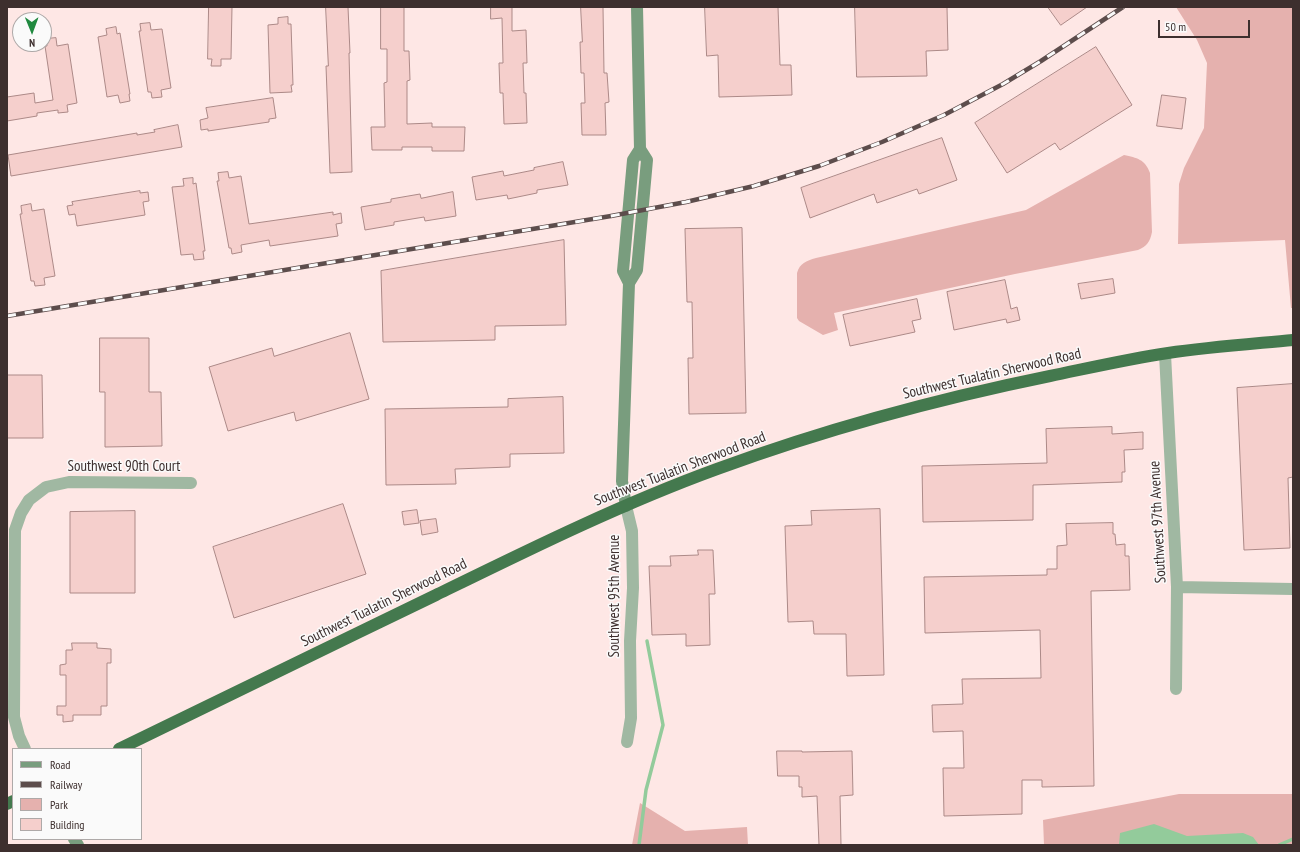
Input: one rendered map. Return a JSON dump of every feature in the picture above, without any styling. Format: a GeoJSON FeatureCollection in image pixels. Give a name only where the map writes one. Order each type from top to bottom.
{"type":"FeatureCollection","features":[{"type":"Feature","properties":{"kind":"highway","name":"Southwest Tualatin Sherwood Road"},"geometry":{"type":"LineString","coordinates":[[121,748],[542,544],[626,506],[736,462],[883,415],[1015,383],[1120,361],[1165,354],[1293,340]]}},
{"type":"Feature","properties":{"kind":"street","name":"Southwest 95th Avenue"},"geometry":{"type":"LineString","coordinates":[[627,742],[631,718],[630,641],[633,588],[632,531],[622,481],[629,283],[638,270],[646,188],[647,160],[640,149],[637,7]]}},
{"type":"Feature","properties":{"kind":"street","name":"Southwest 97th Avenue"},"geometry":{"type":"LineString","coordinates":[[1165,354],[1177,587],[1176,689]]}},
{"type":"Feature","properties":{"kind":"street","name":"Southwest 90th Court"},"geometry":{"type":"LineString","coordinates":[[25,748],[19,736],[14,717],[15,530],[21,513],[29,500],[46,487],[69,482],[191,483]]}},
{"type":"Feature","properties":{"kind":"street"},"geometry":{"type":"LineString","coordinates":[[1177,587],[1293,589]]}},
{"type":"Feature","properties":{"kind":"green space"},"geometry":{"type":"Polygon","coordinates":[[[1176,7],[1293,7],[1293,308],[1291,308],[1285,240],[1178,244],[1179,184],[1184,168],[1204,128],[1207,63],[1197,40],[1176,7]]]}},
{"type":"Feature","properties":{"kind":"green space"},"geometry":{"type":"Polygon","coordinates":[[[1124,155],[1137,158],[1143,162],[1150,173],[1152,232],[1148,243],[1138,250],[1015,274],[834,313],[838,330],[823,335],[799,321],[797,318],[797,273],[806,261],[1026,210],[1124,155]]]}},
{"type":"Feature","properties":{"kind":"green space"},"geometry":{"type":"Polygon","coordinates":[[[1179,794],[1293,794],[1293,845],[1044,845],[1043,820],[1179,794]]]}},
{"type":"Feature","properties":{"kind":"green space"},"geometry":{"type":"Polygon","coordinates":[[[640,803],[685,831],[747,827],[748,845],[632,845],[640,803]]]}},
{"type":"Feature","properties":{"kind":"shaded area"},"geometry":{"type":"Polygon","coordinates":[[[1154,824],[1187,836],[1243,833],[1253,837],[1259,845],[1119,845],[1120,833],[1154,824]]]}},
{"type":"Feature","properties":{"kind":"building"},"geometry":{"type":"Polygon","coordinates":[[[209,7],[232,7],[231,59],[221,59],[221,66],[211,66],[212,59],[208,59],[209,7]]]}},
{"type":"Feature","properties":{"kind":"building"},"geometry":{"type":"Polygon","coordinates":[[[326,7],[348,7],[352,172],[330,173],[326,66],[328,66],[326,7]]]}},
{"type":"Feature","properties":{"kind":"building"},"geometry":{"type":"Polygon","coordinates":[[[381,7],[404,7],[404,51],[409,51],[410,80],[407,81],[407,124],[432,123],[432,127],[465,127],[464,151],[432,151],[432,147],[402,147],[402,150],[372,150],[371,127],[385,127],[384,83],[387,82],[387,49],[381,49],[381,7]]]}},
{"type":"Feature","properties":{"kind":"building"},"geometry":{"type":"Polygon","coordinates":[[[491,7],[512,7],[512,31],[526,30],[527,63],[523,63],[527,123],[504,124],[503,93],[500,93],[499,63],[503,63],[502,18],[491,19],[491,7]]]}},
{"type":"Feature","properties":{"kind":"building"},"geometry":{"type":"Polygon","coordinates":[[[581,7],[603,7],[604,73],[607,73],[609,102],[605,103],[606,135],[582,135],[581,103],[585,103],[584,73],[581,73],[581,7]]]}},
{"type":"Feature","properties":{"kind":"building"},"geometry":{"type":"Polygon","coordinates":[[[705,7],[778,7],[780,65],[791,65],[792,95],[719,97],[718,55],[707,56],[705,7]]]}},
{"type":"Feature","properties":{"kind":"building"},"geometry":{"type":"Polygon","coordinates":[[[855,7],[947,7],[948,50],[926,51],[927,76],[857,77],[855,7]]]}},
{"type":"Feature","properties":{"kind":"building"},"geometry":{"type":"Polygon","coordinates":[[[1048,7],[1087,7],[1061,25],[1048,7]]]}},
{"type":"Feature","properties":{"kind":"building"},"geometry":{"type":"Polygon","coordinates":[[[288,17],[288,24],[291,24],[292,92],[270,93],[268,25],[278,24],[278,18],[288,17]]]}},
{"type":"Feature","properties":{"kind":"building"},"geometry":{"type":"Polygon","coordinates":[[[150,23],[151,30],[162,29],[171,88],[161,90],[162,97],[152,98],[151,92],[148,92],[139,31],[141,31],[140,24],[150,23]]]}},
{"type":"Feature","properties":{"kind":"building"},"geometry":{"type":"Polygon","coordinates":[[[116,27],[117,34],[120,33],[130,94],[130,101],[120,103],[118,95],[107,97],[98,37],[107,35],[106,29],[116,27]]]}},
{"type":"Feature","properties":{"kind":"building"},"geometry":{"type":"Polygon","coordinates":[[[52,38],[56,38],[57,46],[68,44],[77,103],[67,105],[68,112],[58,113],[58,110],[37,113],[37,116],[7,121],[7,97],[34,93],[35,103],[53,100],[46,52],[52,52],[52,38]]]}},
{"type":"Feature","properties":{"kind":"building"},"geometry":{"type":"Polygon","coordinates":[[[1096,47],[1132,105],[1060,150],[1055,143],[1007,173],[975,123],[1096,47]]]}},
{"type":"Feature","properties":{"kind":"building"},"geometry":{"type":"Polygon","coordinates":[[[1162,95],[1186,98],[1182,129],[1157,126],[1162,95]]]}},
{"type":"Feature","properties":{"kind":"building"},"geometry":{"type":"Polygon","coordinates":[[[273,98],[276,118],[269,119],[269,122],[208,131],[208,129],[201,130],[200,120],[208,118],[206,108],[273,98]]]}},
{"type":"Feature","properties":{"kind":"building"},"geometry":{"type":"Polygon","coordinates":[[[178,125],[182,147],[11,176],[8,155],[137,133],[137,135],[155,132],[154,130],[178,125]]]}},
{"type":"Feature","properties":{"kind":"building"},"geometry":{"type":"Polygon","coordinates":[[[942,138],[957,180],[919,194],[917,189],[877,203],[874,194],[810,218],[801,188],[942,138]]]}},
{"type":"Feature","properties":{"kind":"building"},"geometry":{"type":"Polygon","coordinates":[[[563,162],[568,185],[537,190],[537,193],[508,199],[507,195],[476,200],[472,177],[503,171],[504,176],[563,162]]]}},
{"type":"Feature","properties":{"kind":"building"},"geometry":{"type":"Polygon","coordinates":[[[228,172],[229,178],[241,176],[249,224],[333,212],[333,215],[341,213],[342,223],[336,224],[338,236],[270,246],[269,240],[241,245],[242,252],[232,254],[231,248],[229,248],[217,181],[219,181],[218,173],[228,172]]]}},
{"type":"Feature","properties":{"kind":"building"},"geometry":{"type":"Polygon","coordinates":[[[193,178],[193,184],[196,183],[205,251],[203,251],[204,259],[194,260],[193,254],[181,255],[172,187],[184,186],[183,179],[193,178]]]}},
{"type":"Feature","properties":{"kind":"building"},"geometry":{"type":"Polygon","coordinates":[[[140,191],[140,193],[148,192],[149,201],[143,202],[145,215],[77,226],[75,214],[69,215],[67,206],[73,205],[72,202],[140,191]]]}},
{"type":"Feature","properties":{"kind":"building"},"geometry":{"type":"Polygon","coordinates":[[[453,192],[456,216],[425,221],[424,217],[394,222],[394,225],[365,230],[361,207],[391,202],[391,199],[420,194],[421,198],[453,192]]]}},
{"type":"Feature","properties":{"kind":"building"},"geometry":{"type":"Polygon","coordinates":[[[31,204],[32,211],[44,209],[55,276],[44,278],[45,285],[35,286],[34,281],[31,281],[20,214],[22,214],[21,206],[31,204]]]}},
{"type":"Feature","properties":{"kind":"building"},"geometry":{"type":"Polygon","coordinates":[[[742,228],[746,413],[689,414],[688,358],[693,358],[692,302],[687,302],[685,229],[742,228]]]}},
{"type":"Feature","properties":{"kind":"building"},"geometry":{"type":"Polygon","coordinates":[[[564,240],[566,325],[495,326],[495,340],[383,342],[381,271],[564,240]]]}},
{"type":"Feature","properties":{"kind":"building"},"geometry":{"type":"Polygon","coordinates":[[[1113,279],[1115,293],[1081,299],[1078,284],[1113,279]]]}},
{"type":"Feature","properties":{"kind":"building"},"geometry":{"type":"Polygon","coordinates":[[[1005,280],[1011,309],[1017,307],[1020,320],[1007,323],[1006,319],[954,330],[947,292],[1005,280]]]}},
{"type":"Feature","properties":{"kind":"building"},"geometry":{"type":"Polygon","coordinates":[[[917,299],[921,319],[912,321],[915,332],[850,346],[843,315],[917,299]]]}},
{"type":"Feature","properties":{"kind":"building"},"geometry":{"type":"Polygon","coordinates":[[[350,333],[369,399],[296,421],[294,412],[228,431],[209,367],[272,348],[274,356],[350,333]]]}},
{"type":"Feature","properties":{"kind":"building"},"geometry":{"type":"Polygon","coordinates":[[[100,338],[149,338],[149,392],[161,392],[162,446],[105,447],[105,392],[100,392],[100,338]]]}},
{"type":"Feature","properties":{"kind":"building"},"geometry":{"type":"Polygon","coordinates":[[[7,375],[42,375],[43,438],[7,438],[7,375]]]}},
{"type":"Feature","properties":{"kind":"building"},"geometry":{"type":"Polygon","coordinates":[[[1293,384],[1293,477],[1288,478],[1290,548],[1244,550],[1237,388],[1293,384]]]}},
{"type":"Feature","properties":{"kind":"building"},"geometry":{"type":"Polygon","coordinates":[[[563,397],[564,453],[510,454],[510,467],[455,469],[456,484],[386,485],[385,409],[508,407],[508,399],[563,397]]]}},
{"type":"Feature","properties":{"kind":"building"},"geometry":{"type":"Polygon","coordinates":[[[1112,427],[1112,434],[1143,432],[1143,449],[1124,450],[1125,472],[1122,472],[1122,482],[1033,485],[1033,520],[923,522],[922,466],[1047,463],[1046,429],[1112,427]]]}},
{"type":"Feature","properties":{"kind":"building"},"geometry":{"type":"Polygon","coordinates":[[[343,504],[366,574],[234,618],[213,547],[343,504]]]}},
{"type":"Feature","properties":{"kind":"building"},"geometry":{"type":"Polygon","coordinates":[[[880,509],[884,675],[847,676],[846,634],[814,634],[813,621],[788,622],[785,526],[812,525],[811,511],[880,509]]]}},
{"type":"Feature","properties":{"kind":"building"},"geometry":{"type":"Polygon","coordinates":[[[417,510],[419,523],[404,525],[402,512],[417,510]]]}},
{"type":"Feature","properties":{"kind":"building"},"geometry":{"type":"Polygon","coordinates":[[[135,511],[135,593],[70,593],[70,512],[135,511]]]}},
{"type":"Feature","properties":{"kind":"building"},"geometry":{"type":"Polygon","coordinates":[[[436,519],[438,532],[422,535],[420,521],[436,519]]]}},
{"type":"Feature","properties":{"kind":"building"},"geometry":{"type":"Polygon","coordinates":[[[1113,523],[1113,534],[1115,534],[1116,545],[1125,544],[1125,556],[1129,556],[1130,590],[1091,591],[1094,786],[1042,787],[1042,780],[1022,780],[1022,814],[944,816],[943,768],[964,768],[963,731],[933,732],[932,705],[963,704],[962,679],[1041,678],[1040,630],[925,633],[924,577],[1047,575],[1047,569],[1057,569],[1057,546],[1067,545],[1066,524],[1113,523]]]}},
{"type":"Feature","properties":{"kind":"building"},"geometry":{"type":"Polygon","coordinates":[[[698,550],[713,550],[715,594],[709,594],[710,645],[686,646],[686,634],[652,635],[649,566],[671,566],[670,556],[698,555],[698,550]]]}},
{"type":"Feature","properties":{"kind":"building"},"geometry":{"type":"Polygon","coordinates":[[[72,643],[97,643],[97,648],[111,649],[111,663],[107,663],[107,706],[101,706],[101,715],[73,715],[73,721],[63,722],[63,715],[57,715],[57,706],[66,706],[66,675],[60,675],[60,665],[66,664],[66,650],[72,650],[72,643]]]}},
{"type":"Feature","properties":{"kind":"building"},"geometry":{"type":"Polygon","coordinates":[[[777,751],[852,751],[853,795],[840,796],[841,845],[819,845],[817,796],[802,797],[802,787],[799,787],[799,776],[778,776],[777,751]]]}},
{"type":"Feature","properties":{"kind":"waterway"},"geometry":{"type":"LineString","coordinates":[[639,845],[646,790],[663,725],[647,641]]}},
{"type":"Feature","properties":{"kind":"waterway"},"geometry":{"type":"LineString","coordinates":[[1279,845],[1293,839]]}},
{"type":"Feature","properties":{"kind":"railway"},"geometry":{"type":"LineString","coordinates":[[7,316],[611,216],[686,202],[754,186],[819,166],[882,142],[944,115],[1003,84],[1123,7]]}}]}
